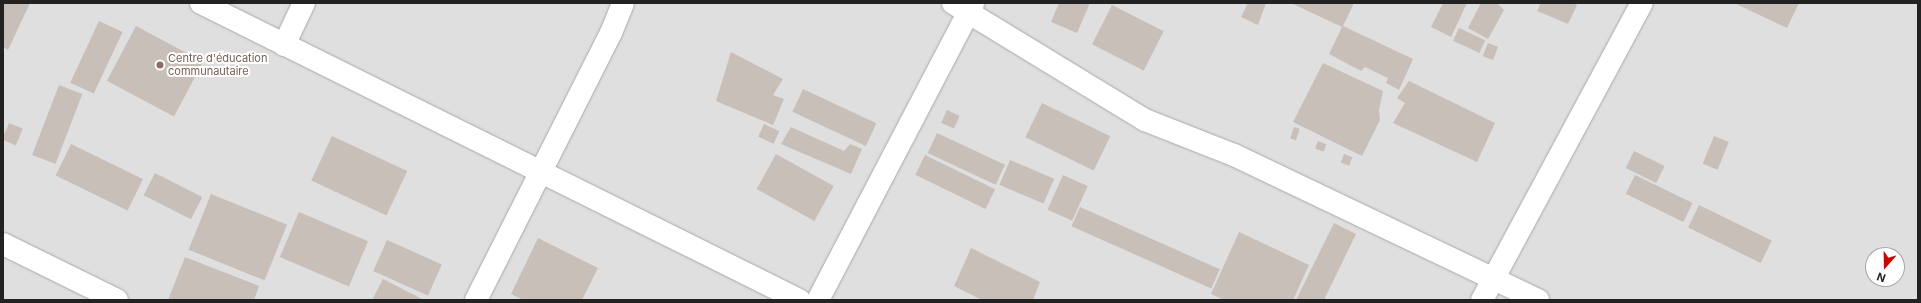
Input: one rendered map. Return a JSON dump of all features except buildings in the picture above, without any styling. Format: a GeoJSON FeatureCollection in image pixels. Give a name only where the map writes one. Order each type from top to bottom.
{"type":"FeatureCollection","features":[{"type":"Feature","properties":{"kind":"street"},"geometry":{"type":"LineString","coordinates":[[201,3],[799,300]]}},
{"type":"Feature","properties":{"kind":"street"},"geometry":{"type":"LineString","coordinates":[[284,44],[304,3]]}},
{"type":"Feature","properties":{"kind":"street"},"geometry":{"type":"LineString","coordinates":[[476,300],[604,47],[623,3]]}},
{"type":"Feature","properties":{"kind":"street"},"geometry":{"type":"LineString","coordinates":[[1482,300],[1495,278],[1582,111],[1642,3]]}},
{"type":"Feature","properties":{"kind":"street"},"geometry":{"type":"LineString","coordinates":[[818,300],[965,6],[1145,120],[1234,155],[1495,278],[1538,300]]}},
{"type":"Feature","properties":{"kind":"street"},"geometry":{"type":"LineString","coordinates":[[3,244],[117,300]]}},
{"type":"Feature","properties":{"kind":"shaded area"},"geometry":{"type":"Polygon","coordinates":[[[3,3],[1918,3],[1918,300],[3,300],[3,3]]]}},
{"type":"Feature","properties":{"kind":"place","name":"Centre d'éducation communautaire"},"geometry":{"type":"Point","coordinates":[160,65]}}]}
